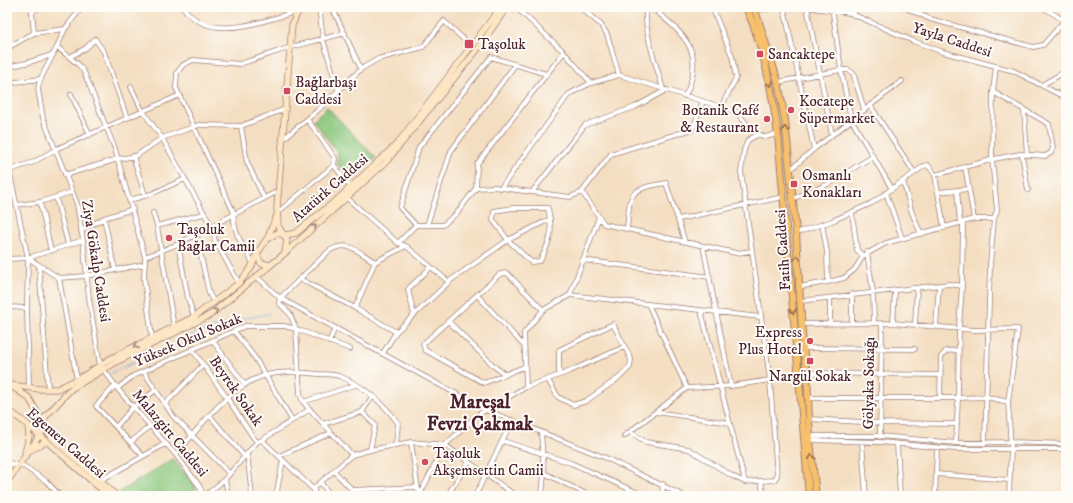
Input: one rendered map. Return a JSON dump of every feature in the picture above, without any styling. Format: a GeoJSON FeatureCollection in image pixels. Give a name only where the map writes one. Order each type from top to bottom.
{"type":"FeatureCollection","features":[{"type":"Feature","properties":{"kind":"main road","name":"Atatürk Caddesi"},"geometry":{"type":"LineString","coordinates":[[43,422],[49,412],[71,390],[102,367],[152,338],[194,317],[239,283],[253,263],[266,240],[276,233],[296,233],[350,188],[398,143],[501,7]]}},
{"type":"Feature","properties":{"kind":"main road","name":"Atatürk Caddesi"},"geometry":{"type":"LineString","coordinates":[[9,384],[29,388],[57,389],[210,315],[285,253],[397,151],[477,50],[507,7]]}},
{"type":"Feature","properties":{"kind":"main road","name":"Fatih Caddesi"},"geometry":{"type":"LineString","coordinates":[[746,7],[762,54],[770,86],[778,134],[809,496]]}},
{"type":"Feature","properties":{"kind":"main road"},"geometry":{"type":"LineString","coordinates":[[285,253],[287,240],[278,226],[278,191],[292,25],[298,9]]}},
{"type":"Feature","properties":{"kind":"main road","name":"Fatih Caddesi"},"geometry":{"type":"LineString","coordinates":[[755,9],[778,82],[785,120],[796,233],[799,301],[803,348],[807,373],[808,418],[816,496]]}},
{"type":"Feature","properties":{"kind":"main road"},"geometry":{"type":"LineString","coordinates":[[266,240],[277,213]]}},
{"type":"Feature","properties":{"kind":"main road"},"geometry":{"type":"LineString","coordinates":[[257,254],[260,263],[270,265]]}},
{"type":"Feature","properties":{"kind":"main road","name":"Egemen Caddesi"},"geometry":{"type":"LineString","coordinates":[[9,384],[29,398],[52,438],[101,480],[117,496]]}},
{"type":"Feature","properties":{"kind":"main road","name":"Egemen Caddesi"},"geometry":{"type":"LineString","coordinates":[[8,410],[40,435],[109,496]]}},
{"type":"Feature","properties":{"kind":"main road"},"geometry":{"type":"LineString","coordinates":[[43,422],[43,429],[40,435],[24,457],[29,436],[28,425],[34,427],[43,422]]}},
{"type":"Feature","properties":{"kind":"main road"},"geometry":{"type":"LineString","coordinates":[[7,482],[24,457],[34,447],[47,441]]}},
{"type":"Feature","properties":{"kind":"street"},"geometry":{"type":"LineString","coordinates":[[34,33],[32,12],[39,7]]}},
{"type":"Feature","properties":{"kind":"street","name":"Ziya Gökalp Caddesi"},"geometry":{"type":"LineString","coordinates":[[82,7],[65,28],[41,79],[38,89],[43,118],[77,204],[83,240],[86,276],[102,367]]}},
{"type":"Feature","properties":{"kind":"street"},"geometry":{"type":"LineString","coordinates":[[183,7],[187,13],[198,21],[214,27],[229,29],[298,9]]}},
{"type":"Feature","properties":{"kind":"street"},"geometry":{"type":"LineString","coordinates":[[319,7],[323,39],[338,90]]}},
{"type":"Feature","properties":{"kind":"street"},"geometry":{"type":"LineString","coordinates":[[332,7],[346,33],[361,69]]}},
{"type":"Feature","properties":{"kind":"street"},"geometry":{"type":"LineString","coordinates":[[507,7],[521,9],[564,52],[591,83]]}},
{"type":"Feature","properties":{"kind":"street"},"geometry":{"type":"LineString","coordinates":[[580,7],[601,25],[607,34],[618,75]]}},
{"type":"Feature","properties":{"kind":"street"},"geometry":{"type":"LineString","coordinates":[[646,7],[645,17],[650,44],[664,89]]}},
{"type":"Feature","properties":{"kind":"street"},"geometry":{"type":"LineString","coordinates":[[650,7],[682,35],[690,48],[695,64],[693,80],[685,96]]}},
{"type":"Feature","properties":{"kind":"street"},"geometry":{"type":"LineString","coordinates":[[712,7],[732,56],[736,78],[721,107]]}},
{"type":"Feature","properties":{"kind":"street"},"geometry":{"type":"LineString","coordinates":[[755,9],[786,7],[814,149]]}},
{"type":"Feature","properties":{"kind":"street"},"geometry":{"type":"LineString","coordinates":[[806,7],[832,135]]}},
{"type":"Feature","properties":{"kind":"street","name":"Yayla Caddesi"},"geometry":{"type":"LineString","coordinates":[[806,7],[832,9],[853,14],[936,49],[1014,71],[1066,98]]}},
{"type":"Feature","properties":{"kind":"street"},"geometry":{"type":"LineString","coordinates":[[853,14],[856,7]]}},
{"type":"Feature","properties":{"kind":"street"},"geometry":{"type":"LineString","coordinates":[[904,7],[930,19],[1033,46],[1043,45],[1065,22],[1043,7]]}},
{"type":"Feature","properties":{"kind":"street"},"geometry":{"type":"LineString","coordinates":[[832,9],[841,70],[851,119],[892,189]]}},
{"type":"Feature","properties":{"kind":"street"},"geometry":{"type":"LineString","coordinates":[[282,139],[307,119],[361,69],[378,59],[423,47],[444,21],[472,47]]}},
{"type":"Feature","properties":{"kind":"street"},"geometry":{"type":"LineString","coordinates":[[7,39],[9,47],[34,33],[65,28]]}},
{"type":"Feature","properties":{"kind":"street"},"geometry":{"type":"LineString","coordinates":[[253,263],[236,232],[233,222],[234,213],[176,88],[177,73],[183,65],[193,60],[240,64],[291,47],[346,33]]}},
{"type":"Feature","properties":{"kind":"street"},"geometry":{"type":"LineString","coordinates":[[70,57],[86,48],[95,39],[104,52],[127,118]]}},
{"type":"Feature","properties":{"kind":"street"},"geometry":{"type":"LineString","coordinates":[[57,47],[70,57],[84,72],[118,159],[145,257],[144,279],[152,338]]}},
{"type":"Feature","properties":{"kind":"street"},"geometry":{"type":"LineString","coordinates":[[398,243],[416,225],[443,225],[457,213],[476,188],[477,164],[564,52]]}},
{"type":"Feature","properties":{"kind":"street"},"geometry":{"type":"LineString","coordinates":[[7,67],[52,55]]}},
{"type":"Feature","properties":{"kind":"street"},"geometry":{"type":"LineString","coordinates":[[416,225],[400,208],[419,147],[491,57],[546,74]]}},
{"type":"Feature","properties":{"kind":"street"},"geometry":{"type":"LineString","coordinates":[[427,225],[451,151],[516,64]]}},
{"type":"Feature","properties":{"kind":"street"},"geometry":{"type":"LineString","coordinates":[[985,444],[990,265],[994,219],[997,210],[992,159],[993,92],[996,66]]}},
{"type":"Feature","properties":{"kind":"street"},"geometry":{"type":"LineString","coordinates":[[778,82],[799,77],[848,70],[853,73],[864,110]]}},
{"type":"Feature","properties":{"kind":"street"},"geometry":{"type":"LineString","coordinates":[[1042,85],[1066,71]]}},
{"type":"Feature","properties":{"kind":"street"},"geometry":{"type":"LineString","coordinates":[[501,188],[569,94],[591,83],[618,75],[737,112],[752,131],[765,137],[778,134]]}},
{"type":"Feature","properties":{"kind":"street"},"geometry":{"type":"LineString","coordinates":[[7,83],[41,79]]}},
{"type":"Feature","properties":{"kind":"street"},"geometry":{"type":"LineString","coordinates":[[789,171],[851,119],[902,81]]}},
{"type":"Feature","properties":{"kind":"street"},"geometry":{"type":"LineString","coordinates":[[131,87],[142,110],[162,138],[212,227],[215,241],[239,283]]}},
{"type":"Feature","properties":{"kind":"street"},"geometry":{"type":"LineString","coordinates":[[532,192],[584,124],[635,107],[664,89]]}},
{"type":"Feature","properties":{"kind":"street"},"geometry":{"type":"LineString","coordinates":[[935,175],[992,159],[1025,155],[1045,156],[1051,153],[1053,148],[1048,124],[993,92]]}},
{"type":"Feature","properties":{"kind":"street"},"geometry":{"type":"LineString","coordinates":[[71,94],[90,134]]}},
{"type":"Feature","properties":{"kind":"street"},"geometry":{"type":"LineString","coordinates":[[29,388],[27,308],[28,258],[8,170],[34,162],[56,149],[106,128],[142,110],[180,95]]}},
{"type":"Feature","properties":{"kind":"street"},"geometry":{"type":"LineString","coordinates":[[476,188],[501,188],[570,197],[582,192],[611,154],[693,129],[703,101]]}},
{"type":"Feature","properties":{"kind":"street"},"geometry":{"type":"LineString","coordinates":[[870,105],[914,172]]}},
{"type":"Feature","properties":{"kind":"street"},"geometry":{"type":"LineString","coordinates":[[65,175],[133,156],[162,138],[199,125],[241,126],[286,109]]}},
{"type":"Feature","properties":{"kind":"street"},"geometry":{"type":"LineString","coordinates":[[1024,110],[1025,155],[1028,190]]}},
{"type":"Feature","properties":{"kind":"street"},"geometry":{"type":"LineString","coordinates":[[277,213],[334,165],[335,158],[307,119]]}},
{"type":"Feature","properties":{"kind":"street"},"geometry":{"type":"LineString","coordinates":[[241,126],[247,162],[264,198]]}},
{"type":"Feature","properties":{"kind":"street"},"geometry":{"type":"LineString","coordinates":[[630,432],[646,442],[689,449],[732,476],[745,482],[774,480],[777,473],[770,380],[760,317],[741,167],[744,150],[748,140],[759,134]]}},
{"type":"Feature","properties":{"kind":"street"},"geometry":{"type":"LineString","coordinates":[[133,156],[145,195]]}},
{"type":"Feature","properties":{"kind":"street"},"geometry":{"type":"LineString","coordinates":[[792,199],[826,185],[872,157]]}},
{"type":"Feature","properties":{"kind":"street"},"geometry":{"type":"LineString","coordinates":[[334,165],[350,188]]}},
{"type":"Feature","properties":{"kind":"street"},"geometry":{"type":"LineString","coordinates":[[796,233],[852,213],[886,193],[914,172],[928,166],[935,175],[944,228]]}},
{"type":"Feature","properties":{"kind":"street"},"geometry":{"type":"LineString","coordinates":[[965,166],[974,219]]}},
{"type":"Feature","properties":{"kind":"street"},"geometry":{"type":"LineString","coordinates":[[130,200],[185,179]]}},
{"type":"Feature","properties":{"kind":"street"},"geometry":{"type":"LineString","coordinates":[[903,181],[912,213],[921,234]]}},
{"type":"Feature","properties":{"kind":"street"},"geometry":{"type":"LineString","coordinates":[[627,229],[630,198],[635,192],[644,186],[666,183],[679,219],[685,242]]}},
{"type":"Feature","properties":{"kind":"street"},"geometry":{"type":"LineString","coordinates":[[939,192],[968,189]]}},
{"type":"Feature","properties":{"kind":"street"},"geometry":{"type":"LineString","coordinates":[[956,444],[959,327],[962,286],[962,223],[958,190]]}},
{"type":"Feature","properties":{"kind":"street"},"geometry":{"type":"LineString","coordinates":[[145,257],[178,244],[196,233],[212,227],[234,213],[278,191]]}},
{"type":"Feature","properties":{"kind":"street"},"geometry":{"type":"LineString","coordinates":[[16,205],[40,202],[72,192]]}},
{"type":"Feature","properties":{"kind":"street"},"geometry":{"type":"LineString","coordinates":[[582,192],[604,224],[736,253],[752,251]]}},
{"type":"Feature","properties":{"kind":"street"},"geometry":{"type":"LineString","coordinates":[[886,193],[902,238]]}},
{"type":"Feature","properties":{"kind":"street"},"geometry":{"type":"LineString","coordinates":[[679,219],[783,197]]}},
{"type":"Feature","properties":{"kind":"street"},"geometry":{"type":"LineString","coordinates":[[56,198],[68,244]]}},
{"type":"Feature","properties":{"kind":"street"},"geometry":{"type":"LineString","coordinates":[[347,198],[398,243],[406,246],[449,282]]}},
{"type":"Feature","properties":{"kind":"street"},"geometry":{"type":"LineString","coordinates":[[40,202],[51,251]]}},
{"type":"Feature","properties":{"kind":"street"},"geometry":{"type":"LineString","coordinates":[[81,231],[104,218],[132,208]]}},
{"type":"Feature","properties":{"kind":"street"},"geometry":{"type":"LineString","coordinates":[[513,208],[548,208],[550,219],[552,231],[549,244],[540,261],[530,262],[508,240],[493,220],[494,211],[513,208]]}},
{"type":"Feature","properties":{"kind":"street"},"geometry":{"type":"LineString","coordinates":[[153,213],[157,226],[174,327]]}},
{"type":"Feature","properties":{"kind":"street"},"geometry":{"type":"LineString","coordinates":[[852,213],[857,250],[863,256]]}},
{"type":"Feature","properties":{"kind":"street"},"geometry":{"type":"LineString","coordinates":[[157,226],[204,214]]}},
{"type":"Feature","properties":{"kind":"street"},"geometry":{"type":"LineString","coordinates":[[570,295],[599,217]]}},
{"type":"Feature","properties":{"kind":"street"},"geometry":{"type":"LineString","coordinates":[[104,218],[115,270]]}},
{"type":"Feature","properties":{"kind":"street"},"geometry":{"type":"LineString","coordinates":[[383,353],[396,332],[449,282],[508,240],[550,219]]}},
{"type":"Feature","properties":{"kind":"street"},"geometry":{"type":"LineString","coordinates":[[798,287],[841,279],[850,274],[867,252],[886,243],[974,219],[994,219]]}},
{"type":"Feature","properties":{"kind":"street"},"geometry":{"type":"LineString","coordinates":[[822,224],[827,252],[828,282]]}},
{"type":"Feature","properties":{"kind":"street"},"geometry":{"type":"LineString","coordinates":[[196,233],[209,293],[214,303]]}},
{"type":"Feature","properties":{"kind":"street"},"geometry":{"type":"LineString","coordinates":[[7,259],[28,258],[83,240]]}},
{"type":"Feature","properties":{"kind":"street"},"geometry":{"type":"LineString","coordinates":[[178,244],[188,298],[194,317]]}},
{"type":"Feature","properties":{"kind":"street"},"geometry":{"type":"LineString","coordinates":[[352,455],[303,402],[300,393],[296,329],[290,314],[279,302],[280,298],[329,251],[336,247],[347,246],[375,262]]}},
{"type":"Feature","properties":{"kind":"street"},"geometry":{"type":"LineString","coordinates":[[355,308],[375,262],[406,246]]}},
{"type":"Feature","properties":{"kind":"street"},"geometry":{"type":"LineString","coordinates":[[703,246],[731,386]]}},
{"type":"Feature","properties":{"kind":"street"},"geometry":{"type":"LineString","coordinates":[[867,252],[873,292],[874,323]]}},
{"type":"Feature","properties":{"kind":"street"},"geometry":{"type":"LineString","coordinates":[[28,258],[59,278],[86,276],[145,264]]}},
{"type":"Feature","properties":{"kind":"street"},"geometry":{"type":"LineString","coordinates":[[582,260],[710,277]]}},
{"type":"Feature","properties":{"kind":"street"},"geometry":{"type":"LineString","coordinates":[[39,266],[48,389]]}},
{"type":"Feature","properties":{"kind":"street"},"geometry":{"type":"LineString","coordinates":[[414,315],[408,289],[431,267]]}},
{"type":"Feature","properties":{"kind":"street"},"geometry":{"type":"LineString","coordinates":[[526,366],[484,383],[426,350],[423,344],[500,274],[507,273],[543,310]]}},
{"type":"Feature","properties":{"kind":"street"},"geometry":{"type":"LineString","coordinates":[[256,277],[280,298],[486,410],[606,458],[663,484],[684,496]]}},
{"type":"Feature","properties":{"kind":"street"},"geometry":{"type":"LineString","coordinates":[[59,278],[76,380]]}},
{"type":"Feature","properties":{"kind":"street"},"geometry":{"type":"LineString","coordinates":[[300,279],[396,332]]}},
{"type":"Feature","properties":{"kind":"street"},"geometry":{"type":"LineString","coordinates":[[799,301],[873,292],[939,286],[962,286]]}},
{"type":"Feature","properties":{"kind":"street"},"geometry":{"type":"LineString","coordinates":[[936,326],[939,286]]}},
{"type":"Feature","properties":{"kind":"street"},"geometry":{"type":"LineString","coordinates":[[915,325],[917,288]]}},
{"type":"Feature","properties":{"kind":"street"},"geometry":{"type":"LineString","coordinates":[[893,323],[895,291]]}},
{"type":"Feature","properties":{"kind":"street"},"geometry":{"type":"LineString","coordinates":[[852,294],[852,323]]}},
{"type":"Feature","properties":{"kind":"street"},"geometry":{"type":"LineString","coordinates":[[477,295],[524,346]]}},
{"type":"Feature","properties":{"kind":"street"},"geometry":{"type":"LineString","coordinates":[[526,387],[524,333],[543,310],[570,295],[760,317]]}},
{"type":"Feature","properties":{"kind":"street"},"geometry":{"type":"LineString","coordinates":[[830,298],[830,324]]}},
{"type":"Feature","properties":{"kind":"street"},"geometry":{"type":"LineString","coordinates":[[648,304],[687,388]]}},
{"type":"Feature","properties":{"kind":"street"},"geometry":{"type":"LineString","coordinates":[[7,307],[27,308]]}},
{"type":"Feature","properties":{"kind":"street"},"geometry":{"type":"LineString","coordinates":[[701,310],[745,482]]}},
{"type":"Feature","properties":{"kind":"street"},"geometry":{"type":"LineString","coordinates":[[448,322],[495,367],[506,375]]}},
{"type":"Feature","properties":{"kind":"street"},"geometry":{"type":"LineString","coordinates":[[801,324],[893,323],[989,330],[1002,328],[1018,329],[1008,402],[1011,442],[1009,496]]}},
{"type":"Feature","properties":{"kind":"street"},"geometry":{"type":"LineString","coordinates":[[548,380],[558,397],[573,405],[586,401],[620,377],[630,367],[631,359],[612,324],[559,350],[559,375]]}},
{"type":"Feature","properties":{"kind":"street","name":"Gölyaka Sokağı"},"geometry":{"type":"LineString","coordinates":[[880,442],[882,324]]}},
{"type":"Feature","properties":{"kind":"street","name":"Yüksek Okul Sokak"},"geometry":{"type":"LineString","coordinates":[[116,427],[96,406],[117,387],[133,376],[245,326],[284,326],[350,349]]}},
{"type":"Feature","properties":{"kind":"street"},"geometry":{"type":"LineString","coordinates":[[330,342],[335,328]]}},
{"type":"Feature","properties":{"kind":"street"},"geometry":{"type":"LineString","coordinates":[[234,331],[255,358],[292,420]]}},
{"type":"Feature","properties":{"kind":"street"},"geometry":{"type":"LineString","coordinates":[[212,341],[244,385]]}},
{"type":"Feature","properties":{"kind":"street"},"geometry":{"type":"LineString","coordinates":[[419,496],[445,446],[486,410],[526,387],[568,372],[624,347]]}},
{"type":"Feature","properties":{"kind":"street"},"geometry":{"type":"LineString","coordinates":[[803,348],[915,349]]}},
{"type":"Feature","properties":{"kind":"street","name":"Beyrek Sokak"},"geometry":{"type":"LineString","coordinates":[[192,349],[260,441],[279,456],[314,490]]}},
{"type":"Feature","properties":{"kind":"street"},"geometry":{"type":"LineString","coordinates":[[940,398],[940,359],[942,354],[948,350],[959,350]]}},
{"type":"Feature","properties":{"kind":"street"},"geometry":{"type":"LineString","coordinates":[[165,404],[203,364]]}},
{"type":"Feature","properties":{"kind":"street","name":"Malazgirt Caddesi"},"geometry":{"type":"LineString","coordinates":[[102,367],[133,407],[200,486],[204,496]]}},
{"type":"Feature","properties":{"kind":"street"},"geometry":{"type":"LineString","coordinates":[[176,456],[227,398],[244,385],[265,375],[289,371],[337,376],[355,385],[389,409],[398,423],[396,446]]}},
{"type":"Feature","properties":{"kind":"street"},"geometry":{"type":"LineString","coordinates":[[144,372],[173,416],[194,434],[229,473]]}},
{"type":"Feature","properties":{"kind":"street"},"geometry":{"type":"LineString","coordinates":[[807,373],[940,375]]}},
{"type":"Feature","properties":{"kind":"street"},"geometry":{"type":"LineString","coordinates":[[624,436],[687,388],[731,386],[770,380]]}},
{"type":"Feature","properties":{"kind":"street"},"geometry":{"type":"LineString","coordinates":[[303,402],[355,385]]}},
{"type":"Feature","properties":{"kind":"street"},"geometry":{"type":"LineString","coordinates":[[143,456],[116,427],[133,407],[156,390]]}},
{"type":"Feature","properties":{"kind":"street"},"geometry":{"type":"LineString","coordinates":[[323,424],[362,412],[372,397]]}},
{"type":"Feature","properties":{"kind":"street"},"geometry":{"type":"LineString","coordinates":[[808,398],[987,397],[1008,402]]}},
{"type":"Feature","properties":{"kind":"street"},"geometry":{"type":"LineString","coordinates":[[204,496],[225,479],[246,454],[260,441],[310,409]]}},
{"type":"Feature","properties":{"kind":"street"},"geometry":{"type":"LineString","coordinates":[[362,412],[375,425],[370,450]]}},
{"type":"Feature","properties":{"kind":"street"},"geometry":{"type":"LineString","coordinates":[[656,412],[730,423]]}},
{"type":"Feature","properties":{"kind":"street"},"geometry":{"type":"LineString","coordinates":[[210,416],[246,454],[252,496]]}},
{"type":"Feature","properties":{"kind":"street"},"geometry":{"type":"LineString","coordinates":[[808,418],[880,423],[957,424]]}},
{"type":"Feature","properties":{"kind":"street"},"geometry":{"type":"LineString","coordinates":[[475,496],[512,421]]}},
{"type":"Feature","properties":{"kind":"street"},"geometry":{"type":"LineString","coordinates":[[131,442],[150,426]]}},
{"type":"Feature","properties":{"kind":"street"},"geometry":{"type":"LineString","coordinates":[[541,432],[541,453],[544,473],[542,496]]}},
{"type":"Feature","properties":{"kind":"street"},"geometry":{"type":"LineString","coordinates":[[279,456],[331,433]]}},
{"type":"Feature","properties":{"kind":"street"},"geometry":{"type":"LineString","coordinates":[[810,438],[880,436],[956,444],[1011,442],[1066,444]]}},
{"type":"Feature","properties":{"kind":"street"},"geometry":{"type":"LineString","coordinates":[[810,438],[977,450],[1011,448],[1066,449]]}},
{"type":"Feature","properties":{"kind":"street"},"geometry":{"type":"LineString","coordinates":[[502,441],[571,463],[645,496]]}},
{"type":"Feature","properties":{"kind":"street"},"geometry":{"type":"LineString","coordinates":[[411,442],[419,496]]}},
{"type":"Feature","properties":{"kind":"street"},"geometry":{"type":"LineString","coordinates":[[313,496],[314,490],[352,455],[411,442],[445,446],[516,496]]}},
{"type":"Feature","properties":{"kind":"street"},"geometry":{"type":"LineString","coordinates":[[862,442],[866,496]]}},
{"type":"Feature","properties":{"kind":"street"},"geometry":{"type":"LineString","coordinates":[[101,480],[165,444]]}},
{"type":"Feature","properties":{"kind":"street"},"geometry":{"type":"LineString","coordinates":[[897,444],[900,496]]}},
{"type":"Feature","properties":{"kind":"street"},"geometry":{"type":"LineString","coordinates":[[935,496],[937,448]]}},
{"type":"Feature","properties":{"kind":"street"},"geometry":{"type":"LineString","coordinates":[[276,496],[283,460]]}},
{"type":"Feature","properties":{"kind":"street"},"geometry":{"type":"LineString","coordinates":[[7,462],[18,464],[46,481],[60,496]]}},
{"type":"Feature","properties":{"kind":"street"},"geometry":{"type":"LineString","coordinates":[[447,496],[468,463]]}},
{"type":"Feature","properties":{"kind":"street"},"geometry":{"type":"LineString","coordinates":[[334,471],[354,490],[358,496]]}},
{"type":"Feature","properties":{"kind":"street"},"geometry":{"type":"LineString","coordinates":[[544,473],[583,494],[590,496]]}},
{"type":"Feature","properties":{"kind":"street"},"geometry":{"type":"LineString","coordinates":[[936,474],[1009,480]]}},
{"type":"Feature","properties":{"kind":"street"},"geometry":{"type":"LineString","coordinates":[[225,479],[228,496]]}},
{"type":"Feature","properties":{"kind":"street"},"geometry":{"type":"LineString","coordinates":[[761,482],[764,496]]}},
{"type":"Feature","properties":{"kind":"street"},"geometry":{"type":"LineString","coordinates":[[321,483],[331,496]]}},
{"type":"Feature","properties":{"kind":"street"},"geometry":{"type":"LineString","coordinates":[[662,496],[663,484]]}},
{"type":"Feature","properties":{"kind":"street"},"geometry":{"type":"LineString","coordinates":[[354,490],[418,488]]}},
{"type":"Feature","properties":{"kind":"green space"},"geometry":{"type":"Polygon","coordinates":[[[327,107],[376,158],[353,180],[337,164],[338,153],[313,120],[327,107]]]}},
{"type":"Feature","properties":{"kind":"green space"},"geometry":{"type":"Polygon","coordinates":[[[173,459],[195,485],[196,496],[122,496],[119,492],[173,459]]]}},
{"type":"Feature","properties":{"kind":"waterway"},"geometry":{"type":"LineString","coordinates":[[111,373],[198,333],[240,319],[269,314]]}},
{"type":"Feature","properties":{"kind":"place","name":"Taşoluk"},"geometry":{"type":"Point","coordinates":[469,44]}},
{"type":"Feature","properties":{"kind":"place","name":"Sancaktepe"},"geometry":{"type":"Point","coordinates":[760,54]}},
{"type":"Feature","properties":{"kind":"place","name":"Bağlarbaşı Caddesi"},"geometry":{"type":"Point","coordinates":[287,91]}},
{"type":"Feature","properties":{"kind":"place","name":"Kocatepe Süpermarket"},"geometry":{"type":"Point","coordinates":[791,110]}},
{"type":"Feature","properties":{"kind":"place","name":"Botanik Café & Restaurant"},"geometry":{"type":"Point","coordinates":[767,119]}},
{"type":"Feature","properties":{"kind":"place","name":"Osmanlı Konakları"},"geometry":{"type":"Point","coordinates":[794,184]}},
{"type":"Feature","properties":{"kind":"place","name":"Taşoluk Bağlar Camii"},"geometry":{"type":"Point","coordinates":[169,238]}},
{"type":"Feature","properties":{"kind":"place","name":"Express Plus Hotel"},"geometry":{"type":"Point","coordinates":[810,341]}},
{"type":"Feature","properties":{"kind":"place","name":"Nargül Sokak"},"geometry":{"type":"Point","coordinates":[810,361]}},
{"type":"Feature","properties":{"kind":"place","name":"Taşoluk Akşemsettin Camii"},"geometry":{"type":"Point","coordinates":[425,462]}},
{"type":"Feature","properties":{"kind":"district","name":"Mareşal Fevzi Çakmak"},"geometry":{"type":"Point","coordinates":[480,413]}}]}
